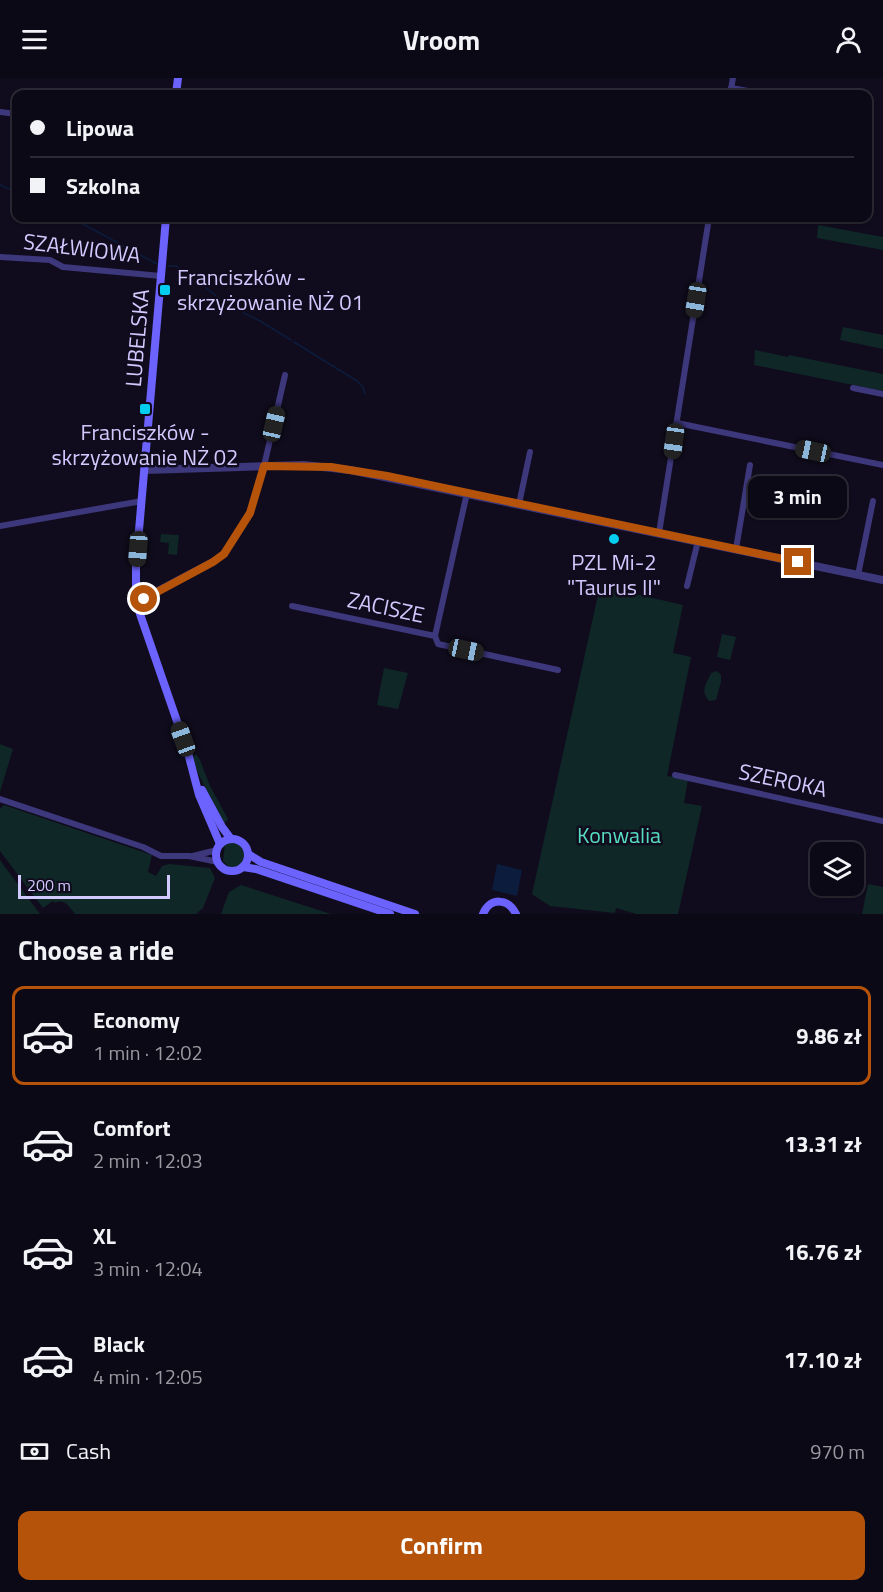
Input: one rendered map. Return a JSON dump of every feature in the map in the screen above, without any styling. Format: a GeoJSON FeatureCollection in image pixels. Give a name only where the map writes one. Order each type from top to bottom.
{"type":"FeatureCollection","features":[{"type":"Feature","properties":{"kind":"main road","name":"LUBELSKA"},"geometry":{"type":"LineString","coordinates":[[166,222],[136,580],[137,601],[195,776],[199,795],[219,847]]}},
{"type":"Feature","properties":{"kind":"main road","name":"LUBELSKA"},"geometry":{"type":"LineString","coordinates":[[195,776],[222,827],[231,839]]}},
{"type":"Feature","properties":{"kind":"main road"},"geometry":{"type":"LineString","coordinates":[[249,854],[243,867],[236,870],[222,867],[218,862],[219,847],[231,839],[243,843],[249,854],[261,862],[415,914]]}},
{"type":"Feature","properties":{"kind":"main road"},"geometry":{"type":"LineString","coordinates":[[243,867],[256,869],[390,914]]}},
{"type":"Feature","properties":{"kind":"main road"},"geometry":{"type":"LineString","coordinates":[[482,914],[490,904],[500,901],[509,904],[516,914]]}},
{"type":"Feature","properties":{"kind":"street"},"geometry":{"type":"LineString","coordinates":[[659,533],[709,222]]}},
{"type":"Feature","properties":{"kind":"street","name":"SZAŁWIOWA"},"geometry":{"type":"LineString","coordinates":[[0,257],[50,260],[63,267],[160,276]]}},
{"type":"Feature","properties":{"kind":"street"},"geometry":{"type":"LineString","coordinates":[[137,601],[213,562],[224,554],[250,513],[264,466],[285,375]]}},
{"type":"Feature","properties":{"kind":"street"},"geometry":{"type":"LineString","coordinates":[[854,388],[883,394]]}},
{"type":"Feature","properties":{"kind":"street"},"geometry":{"type":"LineString","coordinates":[[677,423],[883,465]]}},
{"type":"Feature","properties":{"kind":"street"},"geometry":{"type":"LineString","coordinates":[[519,504],[531,452]]}},
{"type":"Feature","properties":{"kind":"street"},"geometry":{"type":"LineString","coordinates":[[736,549],[750,465]]}},
{"type":"Feature","properties":{"kind":"street"},"geometry":{"type":"LineString","coordinates":[[145,470],[264,466],[312,466],[350,470],[883,580]]}},
{"type":"Feature","properties":{"kind":"street","name":"ZACISZE"},"geometry":{"type":"LineString","coordinates":[[292,606],[435,636],[467,493]]}},
{"type":"Feature","properties":{"kind":"street"},"geometry":{"type":"LineString","coordinates":[[0,526],[142,501]]}},
{"type":"Feature","properties":{"kind":"street"},"geometry":{"type":"LineString","coordinates":[[858,575],[873,501]]}},
{"type":"Feature","properties":{"kind":"street"},"geometry":{"type":"LineString","coordinates":[[687,586],[698,541]]}},
{"type":"Feature","properties":{"kind":"street"},"geometry":{"type":"LineString","coordinates":[[435,636],[438,644],[558,670]]}},
{"type":"Feature","properties":{"kind":"street","name":"SZEROKA"},"geometry":{"type":"LineString","coordinates":[[675,775],[883,820]]}},
{"type":"Feature","properties":{"kind":"street"},"geometry":{"type":"LineString","coordinates":[[0,800],[143,847],[160,856],[189,856],[218,862]]}},
{"type":"Feature","properties":{"kind":"street"},"geometry":{"type":"LineString","coordinates":[[189,856],[219,847]]}},
{"type":"Feature","properties":{"kind":"green space"},"geometry":{"type":"Polygon","coordinates":[[[818,225],[883,237],[883,250],[817,238],[818,225]]]}},
{"type":"Feature","properties":{"kind":"green space"},"geometry":{"type":"Polygon","coordinates":[[[843,327],[883,335],[883,349],[840,340],[843,327]]]}},
{"type":"Feature","properties":{"kind":"green space"},"geometry":{"type":"Polygon","coordinates":[[[755,350],[883,374],[883,391],[754,365],[755,350]]]}},
{"type":"Feature","properties":{"kind":"green space"},"geometry":{"type":"Polygon","coordinates":[[[161,534],[179,535],[177,555],[168,554],[169,543],[160,542],[161,534]]]}},
{"type":"Feature","properties":{"kind":"green space","name":"Konwalia"},"geometry":{"type":"Polygon","coordinates":[[[600,586],[683,605],[673,653],[691,657],[667,776],[688,779],[684,803],[702,806],[678,914],[636,914],[616,908],[615,913],[550,906],[532,894],[600,586]]]}},
{"type":"Feature","properties":{"kind":"green space"},"geometry":{"type":"Polygon","coordinates":[[[722,634],[736,637],[730,660],[717,657],[722,634]]]}},
{"type":"Feature","properties":{"kind":"green space"},"geometry":{"type":"Polygon","coordinates":[[[384,668],[408,673],[398,709],[377,705],[384,668]]]}},
{"type":"Feature","properties":{"kind":"green space"},"geometry":{"type":"Polygon","coordinates":[[[717,671],[721,675],[721,682],[716,700],[709,701],[705,694],[705,687],[711,673],[717,671]]]}},
{"type":"Feature","properties":{"kind":"green space"},"geometry":{"type":"Polygon","coordinates":[[[0,744],[13,749],[0,792],[0,744]]]}},
{"type":"Feature","properties":{"kind":"green space"},"geometry":{"type":"Polygon","coordinates":[[[196,754],[228,819],[224,824],[199,775],[192,757],[196,754]]]}},
{"type":"Feature","properties":{"kind":"green space"},"geometry":{"type":"Polygon","coordinates":[[[4,805],[152,855],[148,872],[156,876],[162,866],[169,864],[210,868],[215,878],[203,908],[196,914],[75,914],[64,902],[55,903],[53,901],[43,908],[0,851],[0,809],[4,805]]]}},
{"type":"Feature","properties":{"kind":"green space"},"geometry":{"type":"Polygon","coordinates":[[[229,842],[239,844],[245,853],[243,862],[237,867],[230,868],[223,861],[225,844],[229,842]]]}},
{"type":"Feature","properties":{"kind":"green space"},"geometry":{"type":"Polygon","coordinates":[[[0,860],[5,867],[40,914],[0,914],[0,860]]]}},
{"type":"Feature","properties":{"kind":"green space"},"geometry":{"type":"Polygon","coordinates":[[[868,884],[883,887],[883,914],[862,914],[868,884]]]}},
{"type":"Feature","properties":{"kind":"green space"},"geometry":{"type":"Polygon","coordinates":[[[241,885],[331,914],[221,914],[229,892],[241,885]]]}},
{"type":"Feature","properties":{"kind":"water"},"geometry":{"type":"Polygon","coordinates":[[[497,864],[522,870],[517,896],[492,890],[497,864]]]}},
{"type":"Feature","properties":{"kind":"waterway"},"geometry":{"type":"LineString","coordinates":[[0,185],[12,190]]}},
{"type":"Feature","properties":{"kind":"waterway"},"geometry":{"type":"LineString","coordinates":[[79,222],[157,264]]}},
{"type":"Feature","properties":{"kind":"waterway"},"geometry":{"type":"LineString","coordinates":[[168,266],[176,266],[226,304],[291,340]]}},
{"type":"Feature","properties":{"kind":"waterway"},"geometry":{"type":"LineString","coordinates":[[294,342],[357,381],[363,387],[365,394]]}},
{"type":"Feature","properties":{"kind":"place","name":"Franciszków - skrzyżowanie NŻ 01"},"geometry":{"type":"Point","coordinates":[165,290]}},
{"type":"Feature","properties":{"kind":"place","name":"Franciszków - skrzyżowanie NŻ 02"},"geometry":{"type":"Point","coordinates":[145,409]}},
{"type":"Feature","properties":{"kind":"place","name":"PZL Mi-2 \"Taurus II\""},"geometry":{"type":"Point","coordinates":[614,539]}},
{"type":"Feature","properties":{"kind":"route"},"geometry":{"type":"LineString","coordinates":[[144,599],[224,554],[250,513],[264,466],[331,467],[387,476],[798,562]]}}]}
